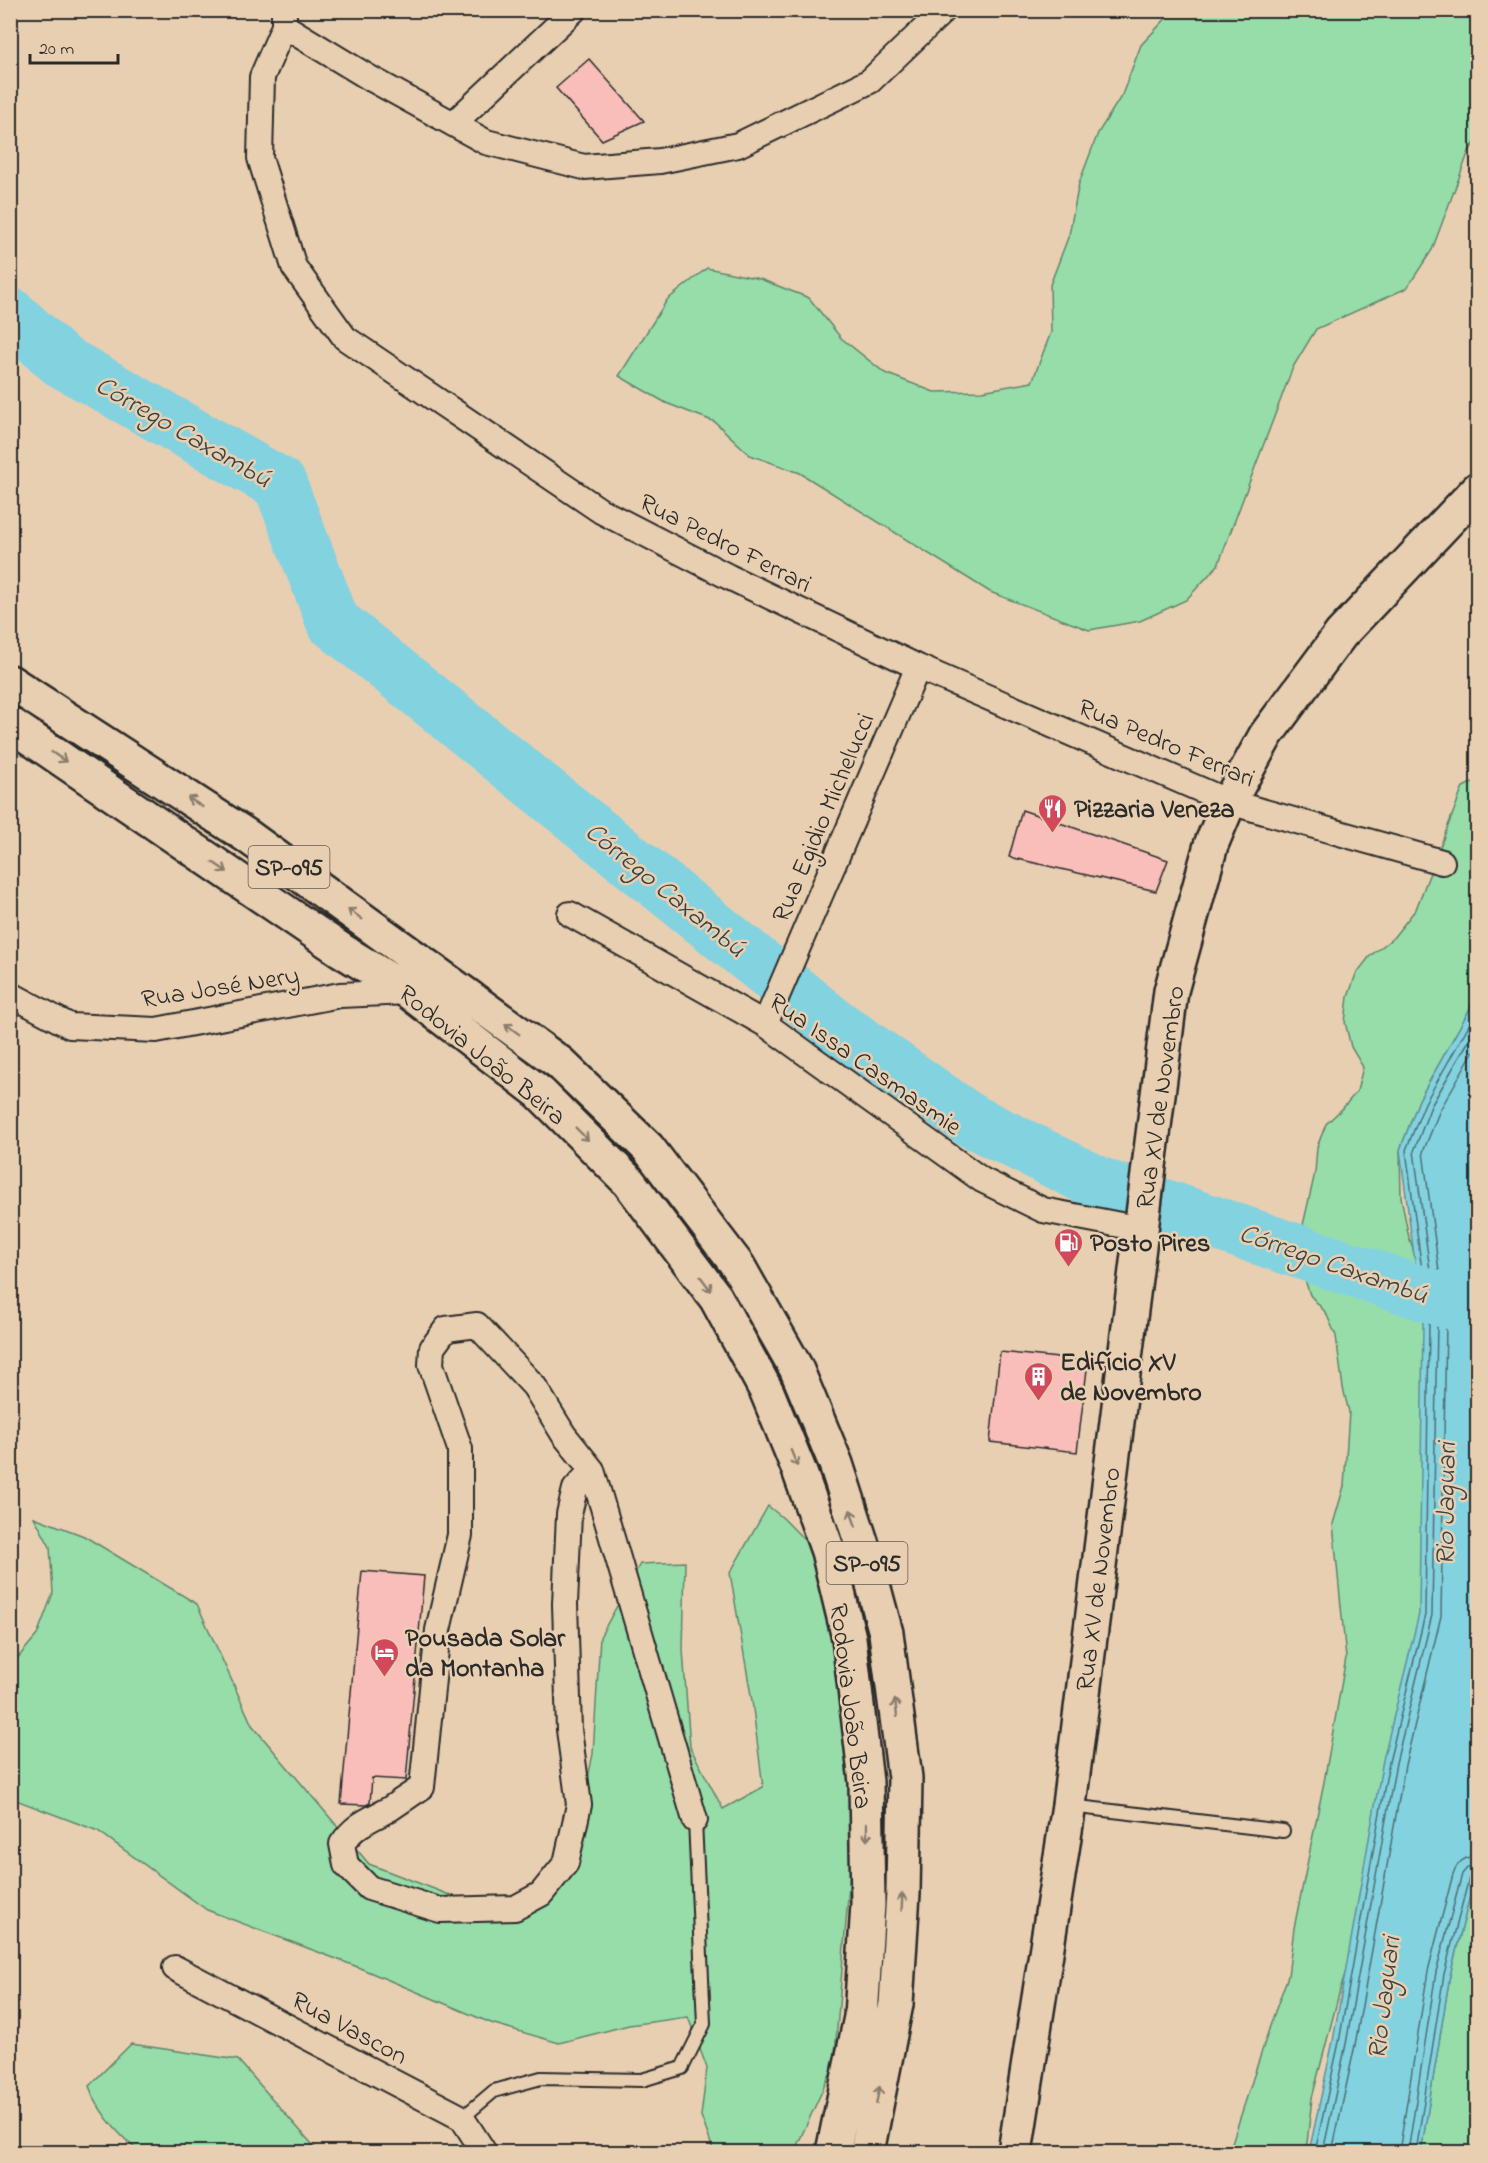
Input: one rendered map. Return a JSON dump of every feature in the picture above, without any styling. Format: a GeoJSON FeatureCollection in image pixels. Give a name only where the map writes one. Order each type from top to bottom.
{"type":"FeatureCollection","features":[{"type":"Feature","properties":{"kind":"main road","name":"Rua XV de Novembro"},"geometry":{"type":"LineString","coordinates":[[1015,2152],[1069,1805],[1171,991],[1211,845],[1229,802],[1266,735],[1341,634],[1478,489]]}},
{"type":"Feature","properties":{"kind":"main road","name":"Rodovia João Beira"},"geometry":{"type":"LineString","coordinates":[[10,682],[247,836],[560,1063],[648,1148],[738,1266],[796,1368],[836,1464],[863,1548],[886,1633],[905,1778],[903,1893],[896,2004],[867,2152]]}},
{"type":"Feature","properties":{"kind":"main road","name":"Rodovia João Beira"},"geometry":{"type":"LineString","coordinates":[[10,724],[341,950],[409,992],[540,1093],[629,1182],[716,1298],[766,1392],[799,1470],[828,1551],[849,1638],[866,1782],[868,1905],[861,2017],[833,2152]]}},
{"type":"Feature","properties":{"kind":"street"},"geometry":{"type":"LineString","coordinates":[[453,124],[574,10]]}},
{"type":"Feature","properties":{"kind":"street"},"geometry":{"type":"LineString","coordinates":[[284,18],[453,124],[486,142],[584,167],[660,160],[738,145],[870,81],[944,10]]}},
{"type":"Feature","properties":{"kind":"street","name":"Rua Pedro Ferrari"},"geometry":{"type":"LineString","coordinates":[[284,18],[262,77],[260,158],[294,267],[345,338],[601,511],[729,577],[918,667],[1229,802],[1442,862]]}},
{"type":"Feature","properties":{"kind":"street","name":"Rua Egidio Michelucci"},"geometry":{"type":"LineString","coordinates":[[769,1014],[918,667]]}},
{"type":"Feature","properties":{"kind":"street","name":"Rua Issa Casmasmie"},"geometry":{"type":"LineString","coordinates":[[570,914],[769,1014],[982,1180],[1043,1210],[1142,1225]]}},
{"type":"Feature","properties":{"kind":"street","name":"Rua José Nery"},"geometry":{"type":"LineString","coordinates":[[10,994],[70,1026],[156,1030],[340,995],[409,992]]}},
{"type":"Feature","properties":{"kind":"street"},"geometry":{"type":"LineString","coordinates":[[592,1470],[575,1489],[569,1514],[565,1627],[569,1730],[579,1805],[566,1863],[541,1894],[515,1908],[440,1910],[369,1888],[346,1865],[342,1844],[350,1832],[359,1824],[390,1809],[423,1787],[438,1630],[460,1535],[460,1449],[431,1365],[432,1347],[446,1329],[477,1325],[534,1386],[564,1436],[592,1470],[695,1820]]}},
{"type":"Feature","properties":{"kind":"street","name":"Rua Vascon"},"geometry":{"type":"LineString","coordinates":[[175,1968],[462,2118],[484,2152]]}},
{"type":"Feature","properties":{"kind":"lane"},"geometry":{"type":"LineString","coordinates":[[1069,1805],[1283,1831]]}},
{"type":"Feature","properties":{"kind":"lane"},"geometry":{"type":"LineString","coordinates":[[462,2118],[494,2091],[541,2078],[642,2080],[682,2068],[704,2024],[695,1820]]}},
{"type":"Feature","properties":{"kind":"green space"},"geometry":{"type":"Polygon","coordinates":[[[1173,11],[1478,11],[1477,140],[1469,151],[1432,250],[1407,288],[1316,329],[1293,367],[1218,565],[1186,600],[1140,621],[1089,630],[990,592],[800,473],[750,455],[715,422],[666,403],[619,376],[667,300],[707,268],[760,279],[809,298],[841,338],[885,373],[934,392],[982,391],[1032,382],[1051,332],[1050,285],[1069,235],[1079,183],[1098,133],[1122,95],[1141,45],[1173,11]]]}},
{"type":"Feature","properties":{"kind":"green space"},"geometry":{"type":"Polygon","coordinates":[[[1477,780],[1477,996],[1419,1100],[1400,1150],[1401,1197],[1409,1238],[1434,1309],[1437,1618],[1368,1900],[1340,1990],[1312,2098],[1306,2152],[1229,2152],[1288,1976],[1294,1928],[1324,1782],[1346,1658],[1333,1524],[1344,1486],[1349,1412],[1343,1388],[1336,1336],[1326,1313],[1310,1295],[1303,1274],[1301,1251],[1303,1225],[1315,1173],[1317,1147],[1326,1124],[1357,1091],[1363,1067],[1351,1047],[1345,1022],[1348,997],[1356,974],[1370,956],[1393,938],[1416,909],[1463,787],[1477,780]]]}},
{"type":"Feature","properties":{"kind":"green space"},"geometry":{"type":"Polygon","coordinates":[[[768,1506],[783,1518],[842,1578],[859,1766],[834,2065],[794,2152],[714,2152],[701,2116],[707,2068],[688,2017],[629,2025],[559,2043],[491,2023],[355,1966],[207,1910],[98,1831],[13,1799],[10,1795],[10,1667],[37,1635],[53,1593],[50,1547],[34,1517],[84,1536],[197,1604],[252,1725],[369,1864],[468,1902],[532,1914],[570,1865],[593,1754],[600,1637],[640,1564],[685,1562],[683,1650],[690,1747],[723,1809],[763,1787],[752,1701],[730,1573],[768,1506]]]}},
{"type":"Feature","properties":{"kind":"green space"},"geometry":{"type":"Polygon","coordinates":[[[1477,1868],[1477,2152],[1421,2152],[1450,1975],[1477,1868]]]}},
{"type":"Feature","properties":{"kind":"green space"},"geometry":{"type":"Polygon","coordinates":[[[131,2044],[238,2060],[319,2152],[139,2152],[110,2122],[89,2086],[131,2044]]]}},
{"type":"Feature","properties":{"kind":"water","name":"Rio Jaguari"},"geometry":{"type":"Polygon","coordinates":[[[1477,996],[1477,1868],[1450,1975],[1421,2152],[1309,2152],[1333,2041],[1383,1760],[1419,1614],[1423,1323],[1400,1150],[1419,1100],[1477,996]]]}},
{"type":"Feature","properties":{"kind":"building"},"geometry":{"type":"Polygon","coordinates":[[[589,59],[644,121],[602,140],[556,88],[589,59]]]}},
{"type":"Feature","properties":{"kind":"building","name":"Pizzaria Veneza"},"geometry":{"type":"Polygon","coordinates":[[[1022,810],[1168,860],[1156,891],[1009,857],[1022,810]]]}},
{"type":"Feature","properties":{"kind":"building","name":"Edifício XV de Novembro"},"geometry":{"type":"Polygon","coordinates":[[[1000,1352],[1088,1361],[1077,1452],[990,1442],[1000,1352]]]}},
{"type":"Feature","properties":{"kind":"building","name":"Pousada Solar da Montanha"},"geometry":{"type":"Polygon","coordinates":[[[362,1571],[424,1576],[406,1780],[372,1778],[370,1803],[366,1805],[341,1804],[362,1571]]]}},
{"type":"Feature","properties":{"kind":"waterway","name":"Córrego Caxambú"},"geometry":{"type":"LineString","coordinates":[[10,314],[60,360],[280,484],[333,622],[835,1025],[970,1120],[1102,1185],[1448,1302]]}},
{"type":"Feature","properties":{"kind":"place","name":"Pizzaria Veneza"},"geometry":{"type":"Point","coordinates":[1053,834]}},
{"type":"Feature","properties":{"kind":"place","name":"Posto Pires"},"geometry":{"type":"Point","coordinates":[1069,1268]}},
{"type":"Feature","properties":{"kind":"place","name":"Edifício XV de Novembro"},"geometry":{"type":"Point","coordinates":[1039,1402]}},
{"type":"Feature","properties":{"kind":"place","name":"Pousada Solar da Montanha"},"geometry":{"type":"Point","coordinates":[384,1678]}}]}
